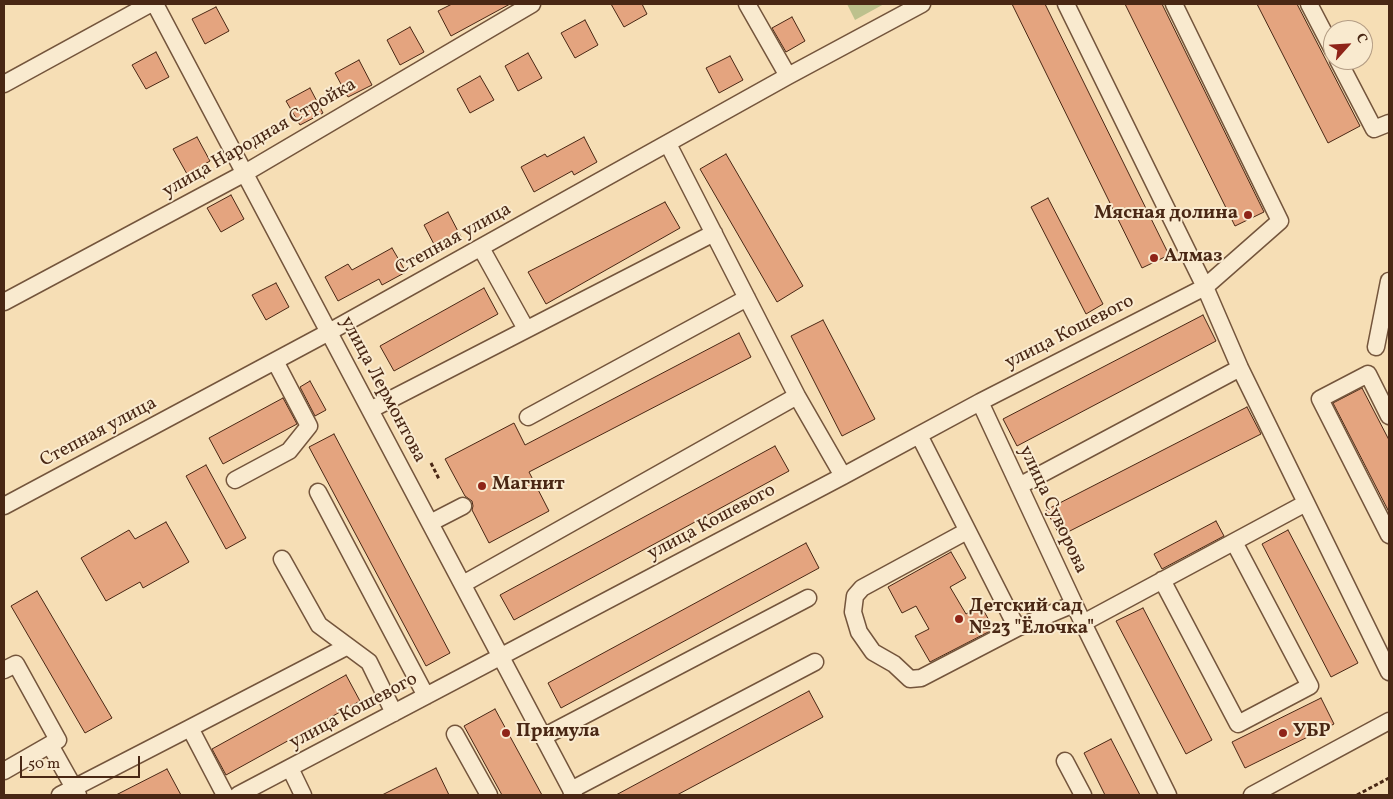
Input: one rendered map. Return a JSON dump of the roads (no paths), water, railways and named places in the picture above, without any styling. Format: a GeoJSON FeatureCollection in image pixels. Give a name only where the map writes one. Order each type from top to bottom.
{"type":"FeatureCollection","features":[{"type":"Feature","properties":{"kind":"street"},"geometry":{"type":"LineString","coordinates":[[4,84],[150,4]]}},
{"type":"Feature","properties":{"kind":"street","name":"улица Лермонтова"},"geometry":{"type":"LineString","coordinates":[[155,4],[573,793]]}},
{"type":"Feature","properties":{"kind":"street","name":"улица Народная Стройка"},"geometry":{"type":"LineString","coordinates":[[4,302],[245,173],[532,4]]}},
{"type":"Feature","properties":{"kind":"street"},"geometry":{"type":"LineString","coordinates":[[747,4],[788,76]]}},
{"type":"Feature","properties":{"kind":"street","name":"Степная улица"},"geometry":{"type":"LineString","coordinates":[[4,506],[275,362],[788,76],[922,4]]}},
{"type":"Feature","properties":{"kind":"street"},"geometry":{"type":"LineString","coordinates":[[1066,4],[1204,287],[1240,368],[1389,672]]}},
{"type":"Feature","properties":{"kind":"street","name":"улица Кошевого"},"geometry":{"type":"LineString","coordinates":[[238,795],[980,402],[1204,287],[1280,221],[1174,4]]}},
{"type":"Feature","properties":{"kind":"street"},"geometry":{"type":"LineString","coordinates":[[1309,4],[1323,31]]}},
{"type":"Feature","properties":{"kind":"street"},"geometry":{"type":"LineString","coordinates":[[1343,70],[1374,129],[1389,123]]}},
{"type":"Feature","properties":{"kind":"street"},"geometry":{"type":"LineString","coordinates":[[668,144],[798,396],[843,476]]}},
{"type":"Feature","properties":{"kind":"street"},"geometry":{"type":"LineString","coordinates":[[370,410],[714,233]]}},
{"type":"Feature","properties":{"kind":"street"},"geometry":{"type":"LineString","coordinates":[[481,248],[526,330]]}},
{"type":"Feature","properties":{"kind":"street"},"geometry":{"type":"LineString","coordinates":[[1376,347],[1389,281]]}},
{"type":"Feature","properties":{"kind":"street"},"geometry":{"type":"LineString","coordinates":[[528,417],[747,298]]}},
{"type":"Feature","properties":{"kind":"street"},"geometry":{"type":"LineString","coordinates":[[235,480],[289,451],[309,426],[275,362]]}},
{"type":"Feature","properties":{"kind":"street"},"geometry":{"type":"LineString","coordinates":[[1019,486],[1240,368]]}},
{"type":"Feature","properties":{"kind":"street"},"geometry":{"type":"LineString","coordinates":[[1389,416],[1368,374],[1320,399],[1389,535]]}},
{"type":"Feature","properties":{"kind":"street"},"geometry":{"type":"LineString","coordinates":[[462,584],[798,396]]}},
{"type":"Feature","properties":{"kind":"street","name":"улица Суворова"},"geometry":{"type":"LineString","coordinates":[[980,402],[1083,623],[1168,795]]}},
{"type":"Feature","properties":{"kind":"street"},"geometry":{"type":"LineString","coordinates":[[919,435],[1017,628]]}},
{"type":"Feature","properties":{"kind":"street"},"geometry":{"type":"LineString","coordinates":[[318,492],[426,696]]}},
{"type":"Feature","properties":{"kind":"street"},"geometry":{"type":"LineString","coordinates":[[1083,623],[1306,503]]}},
{"type":"Feature","properties":{"kind":"street"},"geometry":{"type":"LineString","coordinates":[[430,523],[463,506]]}},
{"type":"Feature","properties":{"kind":"street"},"geometry":{"type":"LineString","coordinates":[[967,531],[862,588],[855,596],[853,612],[859,632],[873,652],[894,664],[910,679],[921,678],[1017,628],[1074,604]]}},
{"type":"Feature","properties":{"kind":"street"},"geometry":{"type":"LineString","coordinates":[[1162,580],[1238,724],[1310,686],[1234,542]]}},
{"type":"Feature","properties":{"kind":"street"},"geometry":{"type":"LineString","coordinates":[[282,559],[319,625],[346,647],[369,662],[394,713]]}},
{"type":"Feature","properties":{"kind":"street"},"geometry":{"type":"LineString","coordinates":[[543,737],[808,598]]}},
{"type":"Feature","properties":{"kind":"street"},"geometry":{"type":"LineString","coordinates":[[50,745],[71,793],[190,728],[346,647]]}},
{"type":"Feature","properties":{"kind":"street"},"geometry":{"type":"LineString","coordinates":[[573,793],[815,662]]}},
{"type":"Feature","properties":{"kind":"street"},"geometry":{"type":"LineString","coordinates":[[4,670],[16,664],[58,740],[4,770]]}},
{"type":"Feature","properties":{"kind":"street"},"geometry":{"type":"LineString","coordinates":[[1252,795],[1389,720]]}},
{"type":"Feature","properties":{"kind":"street"},"geometry":{"type":"LineString","coordinates":[[190,728],[226,795]]}},
{"type":"Feature","properties":{"kind":"street"},"geometry":{"type":"LineString","coordinates":[[455,734],[489,795]]}},
{"type":"Feature","properties":{"kind":"street"},"geometry":{"type":"LineString","coordinates":[[1065,760],[1083,795]]}},
{"type":"Feature","properties":{"kind":"street"},"geometry":{"type":"LineString","coordinates":[[290,768],[303,795]]}},
{"type":"Feature","properties":{"kind":"place","name":"Мясная долина"},"geometry":{"type":"Point","coordinates":[1248,215]}},
{"type":"Feature","properties":{"kind":"place","name":"Алмаз"},"geometry":{"type":"Point","coordinates":[1154,258]}},
{"type":"Feature","properties":{"kind":"place","name":"Магнит"},"geometry":{"type":"Point","coordinates":[482,486]}},
{"type":"Feature","properties":{"kind":"place","name":"Детский сад №23 \"Ёлочка\""},"geometry":{"type":"Point","coordinates":[959,619]}},
{"type":"Feature","properties":{"kind":"place","name":"Примула"},"geometry":{"type":"Point","coordinates":[506,733]}},
{"type":"Feature","properties":{"kind":"place","name":"УБР"},"geometry":{"type":"Point","coordinates":[1283,733]}}]}
